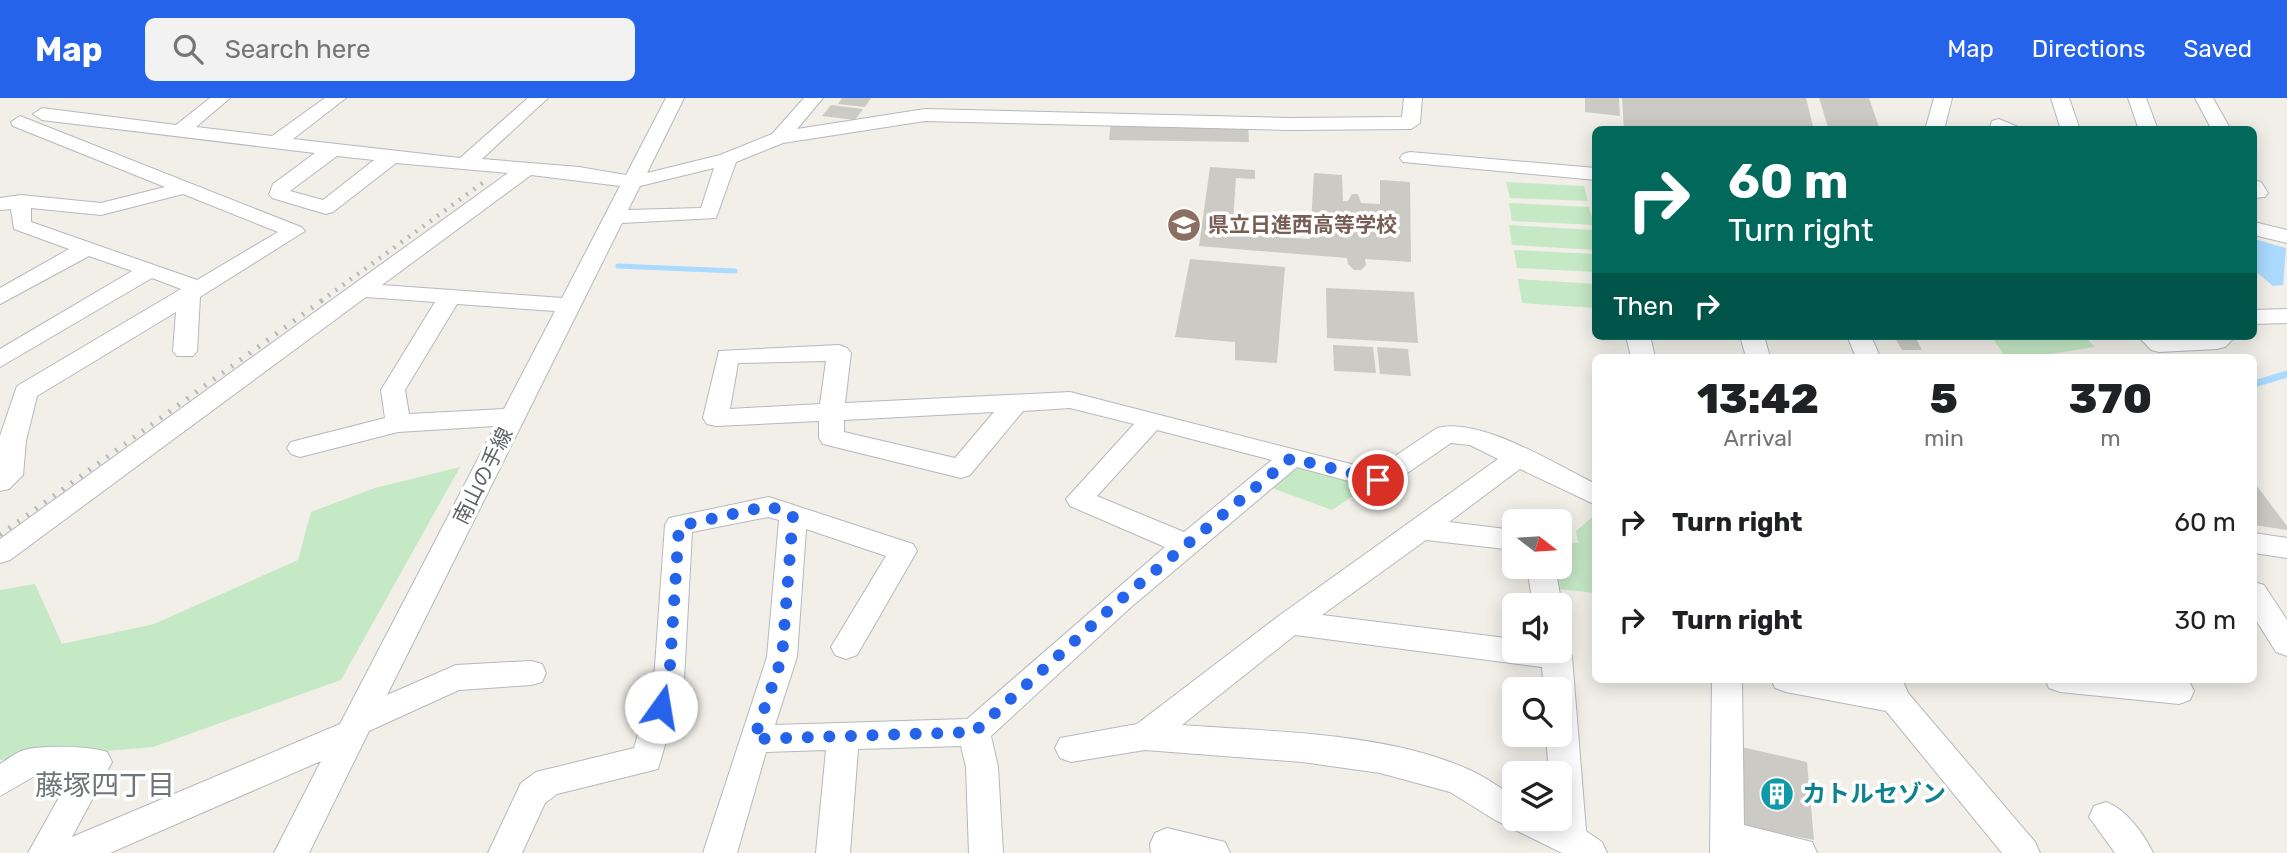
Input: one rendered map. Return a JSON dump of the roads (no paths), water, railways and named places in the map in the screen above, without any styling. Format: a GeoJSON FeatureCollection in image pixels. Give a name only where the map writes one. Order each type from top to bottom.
{"type":"FeatureCollection","features":[{"type":"Feature","properties":{"kind":"street"},"geometry":{"type":"LineString","coordinates":[[42,114],[68,98]]}},
{"type":"Feature","properties":{"kind":"street"},"geometry":{"type":"LineString","coordinates":[[181,130],[220,98]]}},
{"type":"Feature","properties":{"kind":"street"},"geometry":{"type":"LineString","coordinates":[[275,143],[337,98]]}},
{"type":"Feature","properties":{"kind":"street"},"geometry":{"type":"LineString","coordinates":[[466,163],[540,98]]}},
{"type":"Feature","properties":{"kind":"street","name":"南山の手線"},"geometry":{"type":"LineString","coordinates":[[291,853],[675,98]]}},
{"type":"Feature","properties":{"kind":"street"},"geometry":{"type":"LineString","coordinates":[[779,138],[814,98]]}},
{"type":"Feature","properties":{"kind":"street"},"geometry":{"type":"LineString","coordinates":[[1039,118],[1052,98]]}},
{"type":"Feature","properties":{"kind":"street"},"geometry":{"type":"LineString","coordinates":[[10,120],[42,114],[391,157],[579,173],[633,182],[727,159],[779,138],[925,115],[1288,124],[1411,123],[1413,98]]}},
{"type":"Feature","properties":{"kind":"street"},"geometry":{"type":"LineString","coordinates":[[1935,126],[1943,98]]}},
{"type":"Feature","properties":{"kind":"street"},"geometry":{"type":"LineString","coordinates":[[2060,98],[2070,126]]}},
{"type":"Feature","properties":{"kind":"street"},"geometry":{"type":"LineString","coordinates":[[2137,98],[2148,126]]}},
{"type":"Feature","properties":{"kind":"street"},"geometry":{"type":"LineString","coordinates":[[2204,98],[2220,126]]}},
{"type":"Feature","properties":{"kind":"street"},"geometry":{"type":"LineString","coordinates":[[0,482],[10,475],[7,443],[26,392],[294,231],[10,120]]}},
{"type":"Feature","properties":{"kind":"street"},"geometry":{"type":"LineString","coordinates":[[332,150],[280,188],[279,194],[326,208],[391,157]]}},
{"type":"Feature","properties":{"kind":"street"},"geometry":{"type":"LineString","coordinates":[[1410,158],[1592,174]]}},
{"type":"Feature","properties":{"kind":"street"},"geometry":{"type":"LineString","coordinates":[[614,217],[709,214],[727,159]]}},
{"type":"Feature","properties":{"kind":"street"},"geometry":{"type":"LineString","coordinates":[[0,553],[525,170]]}},
{"type":"Feature","properties":{"kind":"street"},"geometry":{"type":"LineString","coordinates":[[183,188],[101,209],[10,202],[21,225],[150,271],[194,291]]}},
{"type":"Feature","properties":{"kind":"street"},"geometry":{"type":"LineString","coordinates":[[2257,230],[2287,237]]}},
{"type":"Feature","properties":{"kind":"street"},"geometry":{"type":"LineString","coordinates":[[0,296],[87,248]]}},
{"type":"Feature","properties":{"kind":"street"},"geometry":{"type":"LineString","coordinates":[[0,359],[150,271]]}},
{"type":"Feature","properties":{"kind":"street"},"geometry":{"type":"LineString","coordinates":[[357,290],[570,305]]}},
{"type":"Feature","properties":{"kind":"street"},"geometry":{"type":"LineString","coordinates":[[185,351],[194,291]]}},
{"type":"Feature","properties":{"kind":"street"},"geometry":{"type":"LineString","coordinates":[[398,423],[393,390],[451,295]]}},
{"type":"Feature","properties":{"kind":"street"},"geometry":{"type":"LineString","coordinates":[[2257,317],[2287,316]]}},
{"type":"Feature","properties":{"kind":"street"},"geometry":{"type":"LineString","coordinates":[[2154,340],[2158,345],[2219,340]]}},
{"type":"Feature","properties":{"kind":"street"},"geometry":{"type":"LineString","coordinates":[[1015,404],[961,469],[832,438],[831,412],[839,354],[727,356],[716,418],[831,412],[1015,404],[1070,400],[1378,480],[1446,434],[1475,437],[1592,493]]}},
{"type":"Feature","properties":{"kind":"street"},"geometry":{"type":"LineString","coordinates":[[300,448],[398,423],[513,417]]}},
{"type":"Feature","properties":{"kind":"street"},"geometry":{"type":"LineString","coordinates":[[1152,420],[1079,499],[1188,545]]}},
{"type":"Feature","properties":{"kind":"street"},"geometry":{"type":"LineString","coordinates":[[1146,736],[1290,623],[1519,457]]}},
{"type":"Feature","properties":{"kind":"street"},"geometry":{"type":"LineString","coordinates":[[754,739],[974,732],[1120,600],[1291,458]]}},
{"type":"Feature","properties":{"kind":"street"},"geometry":{"type":"LineString","coordinates":[[505,853],[533,793],[548,782],[647,759],[669,681],[679,526],[769,506],[903,551],[846,647]]}},
{"type":"Feature","properties":{"kind":"street"},"geometry":{"type":"LineString","coordinates":[[720,853],[782,657],[793,515]]}},
{"type":"Feature","properties":{"kind":"street"},"geometry":{"type":"LineString","coordinates":[[1421,529],[1502,539]]}},
{"type":"Feature","properties":{"kind":"street"},"geometry":{"type":"LineString","coordinates":[[2257,544],[2287,548]]}},
{"type":"Feature","properties":{"kind":"street"},"geometry":{"type":"LineString","coordinates":[[2257,598],[2287,644]]}},
{"type":"Feature","properties":{"kind":"street"},"geometry":{"type":"LineString","coordinates":[[1290,623],[1502,648]]}},
{"type":"Feature","properties":{"kind":"street"},"geometry":{"type":"LineString","coordinates":[[1557,663],[1580,846]]}},
{"type":"Feature","properties":{"kind":"street"},"geometry":{"type":"LineString","coordinates":[[72,853],[355,728],[456,678],[531,673]]}},
{"type":"Feature","properties":{"kind":"street"},"geometry":{"type":"LineString","coordinates":[[1727,683],[1727,845],[1800,853]]}},
{"type":"Feature","properties":{"kind":"street"},"geometry":{"type":"LineString","coordinates":[[1824,683],[1891,690],[2023,853]]}},
{"type":"Feature","properties":{"kind":"street"},"geometry":{"type":"LineString","coordinates":[[2100,683],[2179,691],[2174,683]]}},
{"type":"Feature","properties":{"kind":"street"},"geometry":{"type":"LineString","coordinates":[[974,732],[982,767],[986,853]]}},
{"type":"Feature","properties":{"kind":"street"},"geometry":{"type":"LineString","coordinates":[[1071,748],[1146,736],[1310,751],[1409,765],[1457,780],[1502,806]]}},
{"type":"Feature","properties":{"kind":"street"},"geometry":{"type":"LineString","coordinates":[[833,853],[843,737]]}},
{"type":"Feature","properties":{"kind":"street"},"geometry":{"type":"LineString","coordinates":[[0,782],[27,763],[96,762],[45,853]]}},
{"type":"Feature","properties":{"kind":"street"},"geometry":{"type":"LineString","coordinates":[[2106,817],[2137,853]]}},
{"type":"Feature","properties":{"kind":"street"},"geometry":{"type":"LineString","coordinates":[[1551,831],[1580,846]]}},
{"type":"Feature","properties":{"kind":"street"},"geometry":{"type":"LineString","coordinates":[[1168,853],[1167,844],[1213,853]]}},
{"type":"Feature","properties":{"kind":"water"},"geometry":{"type":"Polygon","coordinates":[[[2257,240],[2286,248],[2283,285],[2273,286],[2257,273],[2257,240]]]}},
{"type":"Feature","properties":{"kind":"waterway"},"geometry":{"type":"LineString","coordinates":[[618,266],[735,271]]}},
{"type":"Feature","properties":{"kind":"waterway"},"geometry":{"type":"LineString","coordinates":[[2257,383],[2287,374]]}},
{"type":"Feature","properties":{"kind":"railway"},"geometry":{"type":"LineString","coordinates":[[321,301],[488,179]]}},
{"type":"Feature","properties":{"kind":"railway"},"geometry":{"type":"LineString","coordinates":[[0,535],[324,299]]}},
{"type":"Feature","properties":{"kind":"place","name":"県立日進西高等学校"},"geometry":{"type":"Point","coordinates":[1184,225]}},
{"type":"Feature","properties":{"kind":"place","name":"カトルセゾン"},"geometry":{"type":"Point","coordinates":[1777,794]}},
{"type":"Feature","properties":{"kind":"district","name":"藤塚四丁目"},"geometry":{"type":"Point","coordinates":[105,785]}}]}
